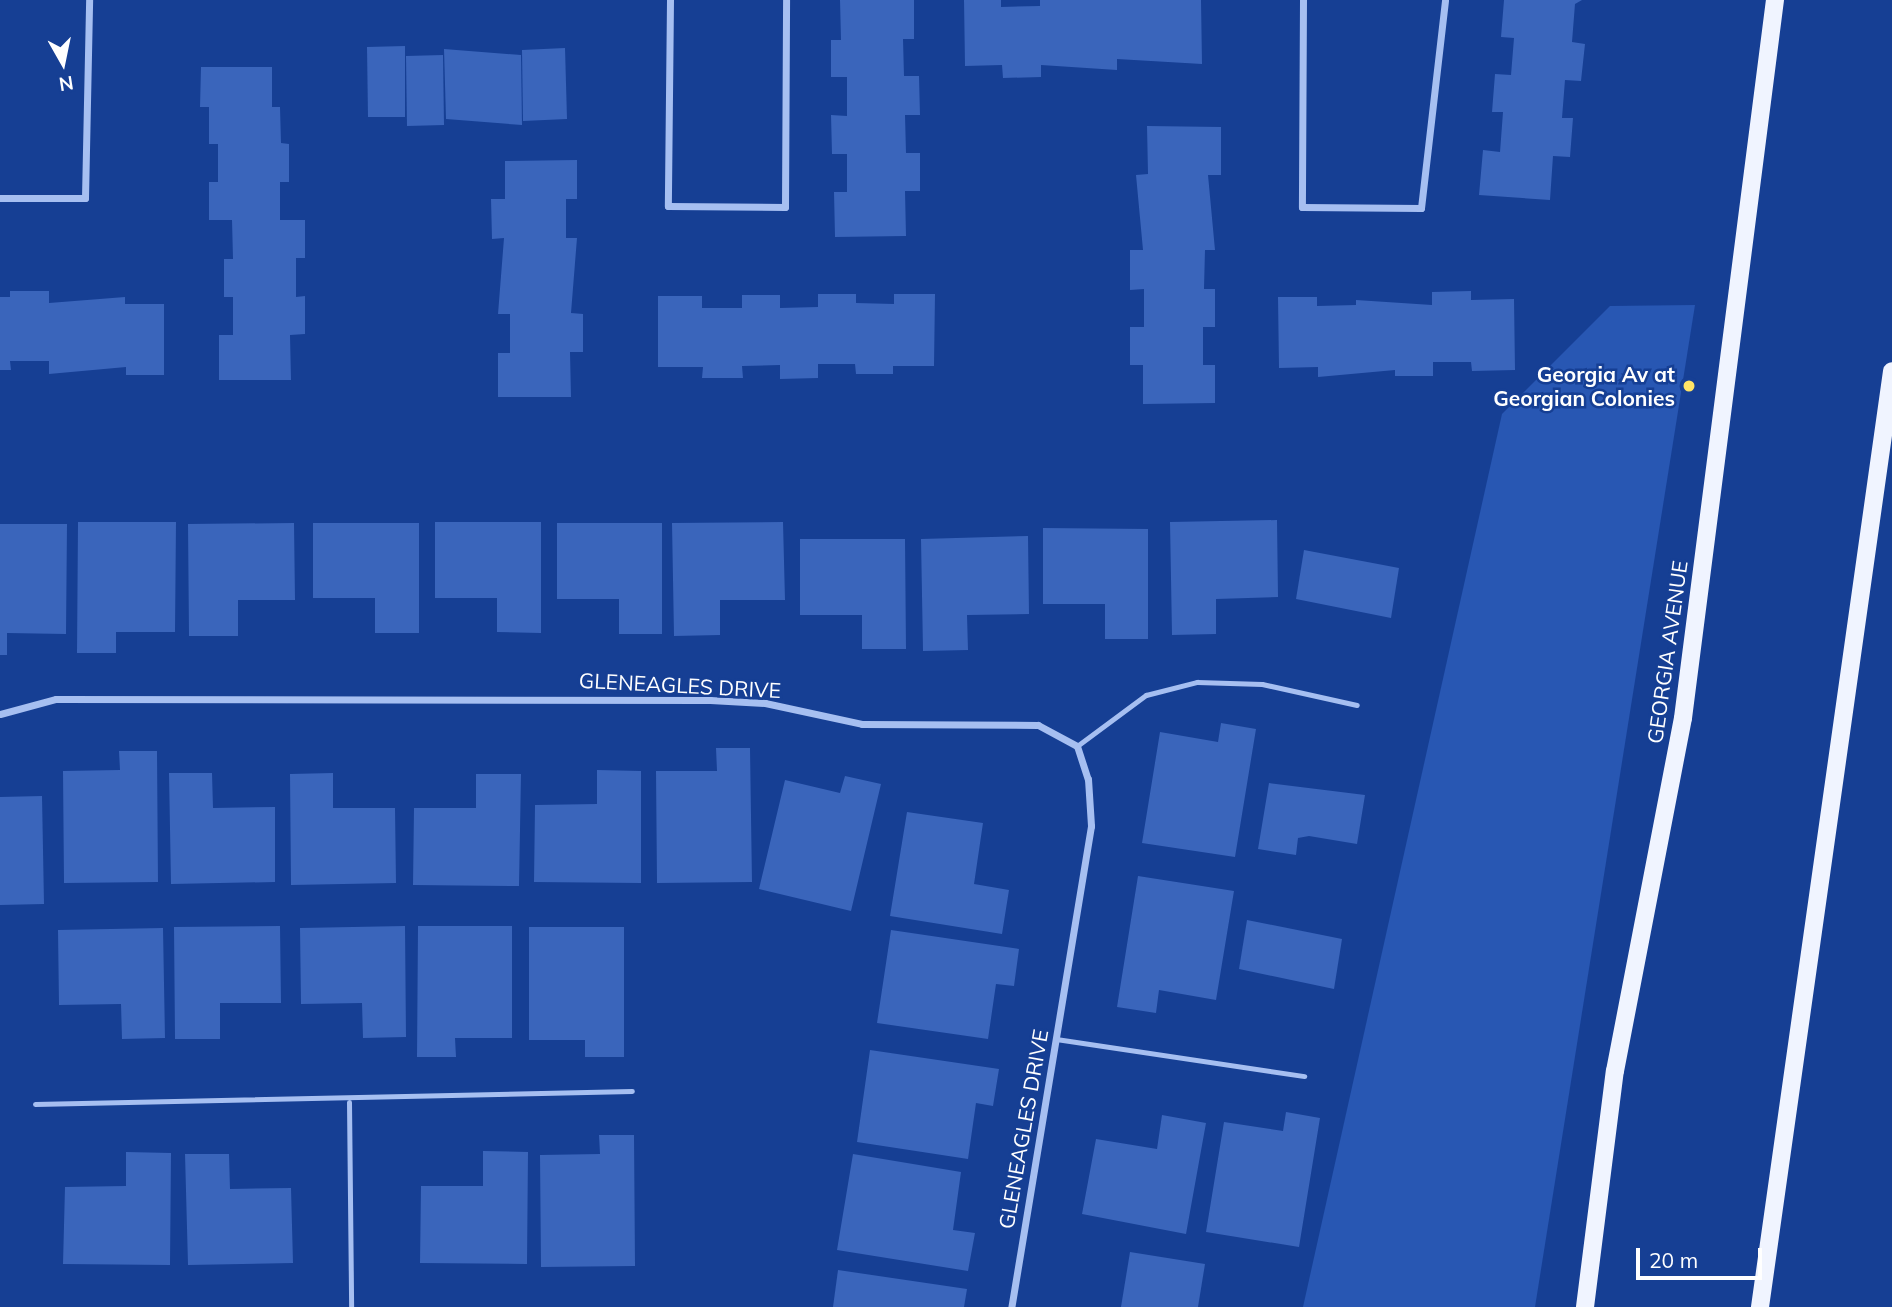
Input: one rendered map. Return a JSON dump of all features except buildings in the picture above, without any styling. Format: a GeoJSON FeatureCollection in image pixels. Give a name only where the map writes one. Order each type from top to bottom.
{"type":"FeatureCollection","features":[{"type":"Feature","properties":{"kind":"main road","name":"GEORGIA AVENUE"},"geometry":{"type":"LineString","coordinates":[[1585,1307],[1615,1071],[1683,718],[1774,0]]}},
{"type":"Feature","properties":{"kind":"main road"},"geometry":{"type":"LineString","coordinates":[[1760,1307],[1892,371]]}},
{"type":"Feature","properties":{"kind":"street"},"geometry":{"type":"LineString","coordinates":[[0,198],[85,198],[89,0]]}},
{"type":"Feature","properties":{"kind":"street"},"geometry":{"type":"LineString","coordinates":[[670,0],[668,206],[785,207],[786,0]]}},
{"type":"Feature","properties":{"kind":"street"},"geometry":{"type":"LineString","coordinates":[[1303,0],[1302,207],[1421,208],[1445,0]]}},
{"type":"Feature","properties":{"kind":"street","name":"GLENEAGLES DRIVE"},"geometry":{"type":"LineString","coordinates":[[0,714],[56,699],[710,700],[765,703],[862,724],[1038,726],[1077,746],[1088,779],[1091,826],[1011,1307]]}},
{"type":"Feature","properties":{"kind":"lane"},"geometry":{"type":"LineString","coordinates":[[1077,746],[1146,695],[1197,682],[1262,684],[1357,705]]}},
{"type":"Feature","properties":{"kind":"lane"},"geometry":{"type":"LineString","coordinates":[[1056,1039],[1304,1076]]}},
{"type":"Feature","properties":{"kind":"lane"},"geometry":{"type":"LineString","coordinates":[[35,1104],[349,1102],[632,1091]]}},
{"type":"Feature","properties":{"kind":"lane"},"geometry":{"type":"LineString","coordinates":[[349,1102],[351,1307]]}},
{"type":"Feature","properties":{"kind":"shaded area"},"geometry":{"type":"Polygon","coordinates":[[[1695,305],[1535,1307],[1303,1307],[1502,414],[1610,306],[1695,305]]]}},
{"type":"Feature","properties":{"kind":"place","name":"Georgia Av at Georgian Colonies"},"geometry":{"type":"Point","coordinates":[1689,386]}}]}
